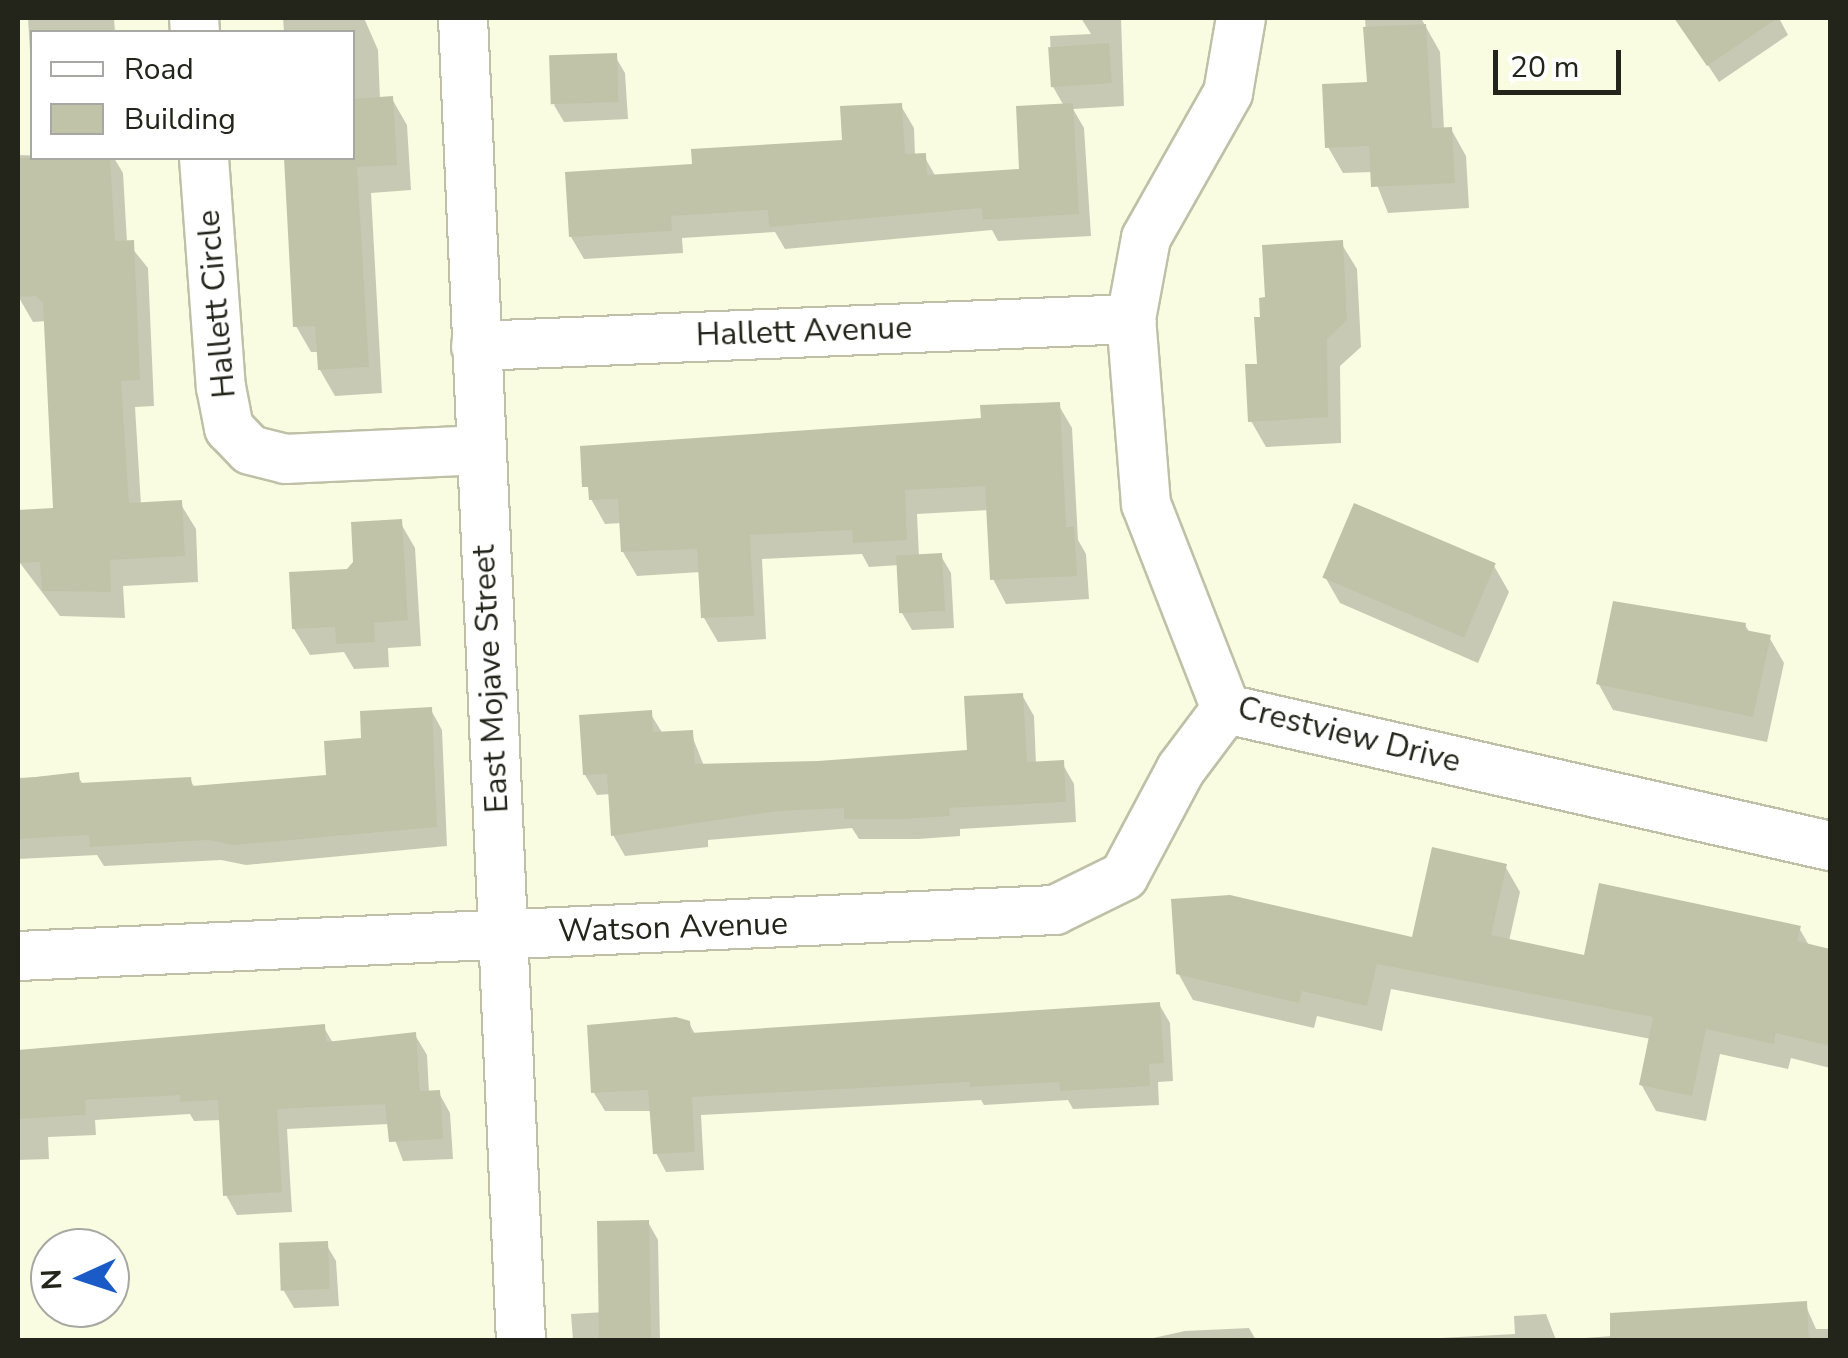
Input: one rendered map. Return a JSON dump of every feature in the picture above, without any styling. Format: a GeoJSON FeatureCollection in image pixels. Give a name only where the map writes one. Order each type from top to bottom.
{"type":"FeatureCollection","features":[{"type":"Feature","properties":{"kind":"street","name":"East Mojave Street"},"geometry":{"type":"LineString","coordinates":[[463,18],[521,1340]]}},
{"type":"Feature","properties":{"kind":"street","name":"Crestview Drive"},"geometry":{"type":"LineString","coordinates":[[1241,18],[1228,93],[1146,238],[1131,319],[1146,504],[1226,710],[1830,846]]}},
{"type":"Feature","properties":{"kind":"street","name":"Hallett Circle"},"geometry":{"type":"LineString","coordinates":[[204,160],[221,387],[230,428],[250,450],[286,459],[481,450]]}},
{"type":"Feature","properties":{"kind":"street","name":"Hallett Avenue"},"geometry":{"type":"LineString","coordinates":[[476,346],[1131,319]]}},
{"type":"Feature","properties":{"kind":"street","name":"Watson Avenue"},"geometry":{"type":"LineString","coordinates":[[18,956],[1034,913],[1070,905],[1124,876],[1181,769],[1226,710]]}},
{"type":"Feature","properties":{"kind":"building"},"geometry":{"type":"Polygon","coordinates":[[[1674,18],[1778,18],[1707,66],[1674,18]]]}},
{"type":"Feature","properties":{"kind":"building"},"geometry":{"type":"Polygon","coordinates":[[[1426,24],[1432,128],[1452,127],[1455,183],[1371,187],[1369,146],[1325,148],[1322,84],[1367,82],[1363,27],[1426,24]]]}},
{"type":"Feature","properties":{"kind":"building"},"geometry":{"type":"Polygon","coordinates":[[[1109,43],[1112,83],[1051,87],[1048,47],[1109,43]]]}},
{"type":"Feature","properties":{"kind":"building"},"geometry":{"type":"Polygon","coordinates":[[[617,53],[619,102],[551,104],[549,55],[617,53]]]}},
{"type":"Feature","properties":{"kind":"building"},"geometry":{"type":"Polygon","coordinates":[[[393,96],[397,165],[357,167],[369,367],[318,370],[315,326],[293,327],[284,160],[355,160],[355,99],[393,96]]]}},
{"type":"Feature","properties":{"kind":"building"},"geometry":{"type":"Polygon","coordinates":[[[902,103],[905,154],[926,153],[927,175],[1019,169],[1016,106],[1073,103],[1079,214],[983,220],[982,208],[769,227],[768,210],[671,216],[672,231],[569,237],[565,172],[692,164],[691,149],[842,140],[840,106],[902,103]]]}},
{"type":"Feature","properties":{"kind":"building"},"geometry":{"type":"Polygon","coordinates":[[[18,158],[110,160],[115,241],[134,240],[140,380],[121,381],[129,503],[182,500],[185,556],[110,560],[111,592],[42,591],[40,562],[18,563],[18,510],[53,508],[43,303],[36,296],[18,297],[18,158]]]}},
{"type":"Feature","properties":{"kind":"building"},"geometry":{"type":"Polygon","coordinates":[[[1343,240],[1347,320],[1327,339],[1328,417],[1248,422],[1245,364],[1257,364],[1254,317],[1260,317],[1259,298],[1265,297],[1262,245],[1343,240]]]}},
{"type":"Feature","properties":{"kind":"building"},"geometry":{"type":"Polygon","coordinates":[[[1060,402],[1066,527],[1074,527],[1077,576],[990,580],[985,486],[905,490],[907,540],[853,543],[852,530],[750,535],[754,616],[701,618],[697,549],[621,552],[618,499],[589,500],[588,487],[582,487],[580,446],[981,418],[980,405],[1060,402]]]}},
{"type":"Feature","properties":{"kind":"building"},"geometry":{"type":"Polygon","coordinates":[[[1354,503],[1496,563],[1464,638],[1322,578],[1354,503]]]}},
{"type":"Feature","properties":{"kind":"building"},"geometry":{"type":"Polygon","coordinates":[[[402,519],[408,620],[374,623],[375,642],[336,644],[335,627],[292,629],[289,572],[347,569],[353,562],[351,522],[402,519]]]}},
{"type":"Feature","properties":{"kind":"building"},"geometry":{"type":"Polygon","coordinates":[[[942,553],[945,611],[899,613],[896,555],[942,553]]]}},
{"type":"Feature","properties":{"kind":"building"},"geometry":{"type":"Polygon","coordinates":[[[1613,601],[1746,623],[1745,630],[1771,635],[1753,717],[1596,684],[1613,601]]]}},
{"type":"Feature","properties":{"kind":"building"},"geometry":{"type":"Polygon","coordinates":[[[1023,693],[1027,762],[1064,760],[1066,802],[949,808],[950,816],[906,819],[844,819],[844,808],[778,811],[611,836],[607,774],[583,775],[579,715],[652,710],[653,732],[693,730],[695,764],[818,761],[967,750],[964,696],[1023,693]]]}},
{"type":"Feature","properties":{"kind":"building"},"geometry":{"type":"Polygon","coordinates":[[[432,707],[437,827],[233,845],[208,840],[90,847],[89,835],[18,839],[18,779],[79,772],[80,783],[191,777],[192,786],[326,775],[324,741],[361,738],[360,711],[432,707]]]}},
{"type":"Feature","properties":{"kind":"building"},"geometry":{"type":"Polygon","coordinates":[[[1432,847],[1507,864],[1491,935],[1584,955],[1599,883],[1801,926],[1797,941],[1830,949],[1830,1046],[1776,1033],[1774,1044],[1706,1029],[1692,1096],[1639,1085],[1653,1017],[1377,964],[1367,1006],[1302,991],[1299,1003],[1176,974],[1171,899],[1230,895],[1412,937],[1432,847]]]}},
{"type":"Feature","properties":{"kind":"building"},"geometry":{"type":"Polygon","coordinates":[[[1160,1002],[1164,1063],[1149,1064],[1150,1086],[1060,1091],[1059,1082],[970,1087],[970,1082],[692,1097],[695,1152],[653,1154],[648,1090],[591,1093],[587,1025],[676,1017],[690,1021],[691,1033],[1160,1002]]]}},
{"type":"Feature","properties":{"kind":"building"},"geometry":{"type":"Polygon","coordinates":[[[325,1024],[326,1042],[416,1032],[420,1091],[440,1090],[443,1139],[389,1142],[385,1104],[277,1109],[282,1192],[223,1196],[218,1100],[180,1102],[180,1095],[85,1100],[86,1115],[18,1119],[18,1050],[325,1024]]]}},
{"type":"Feature","properties":{"kind":"building"},"geometry":{"type":"Polygon","coordinates":[[[649,1220],[651,1340],[599,1340],[597,1221],[649,1220]]]}},
{"type":"Feature","properties":{"kind":"building"},"geometry":{"type":"Polygon","coordinates":[[[328,1241],[330,1289],[281,1291],[279,1243],[328,1241]]]}},
{"type":"Feature","properties":{"kind":"building"},"geometry":{"type":"Polygon","coordinates":[[[1807,1301],[1809,1340],[1610,1340],[1610,1313],[1807,1301]]]}}]}
